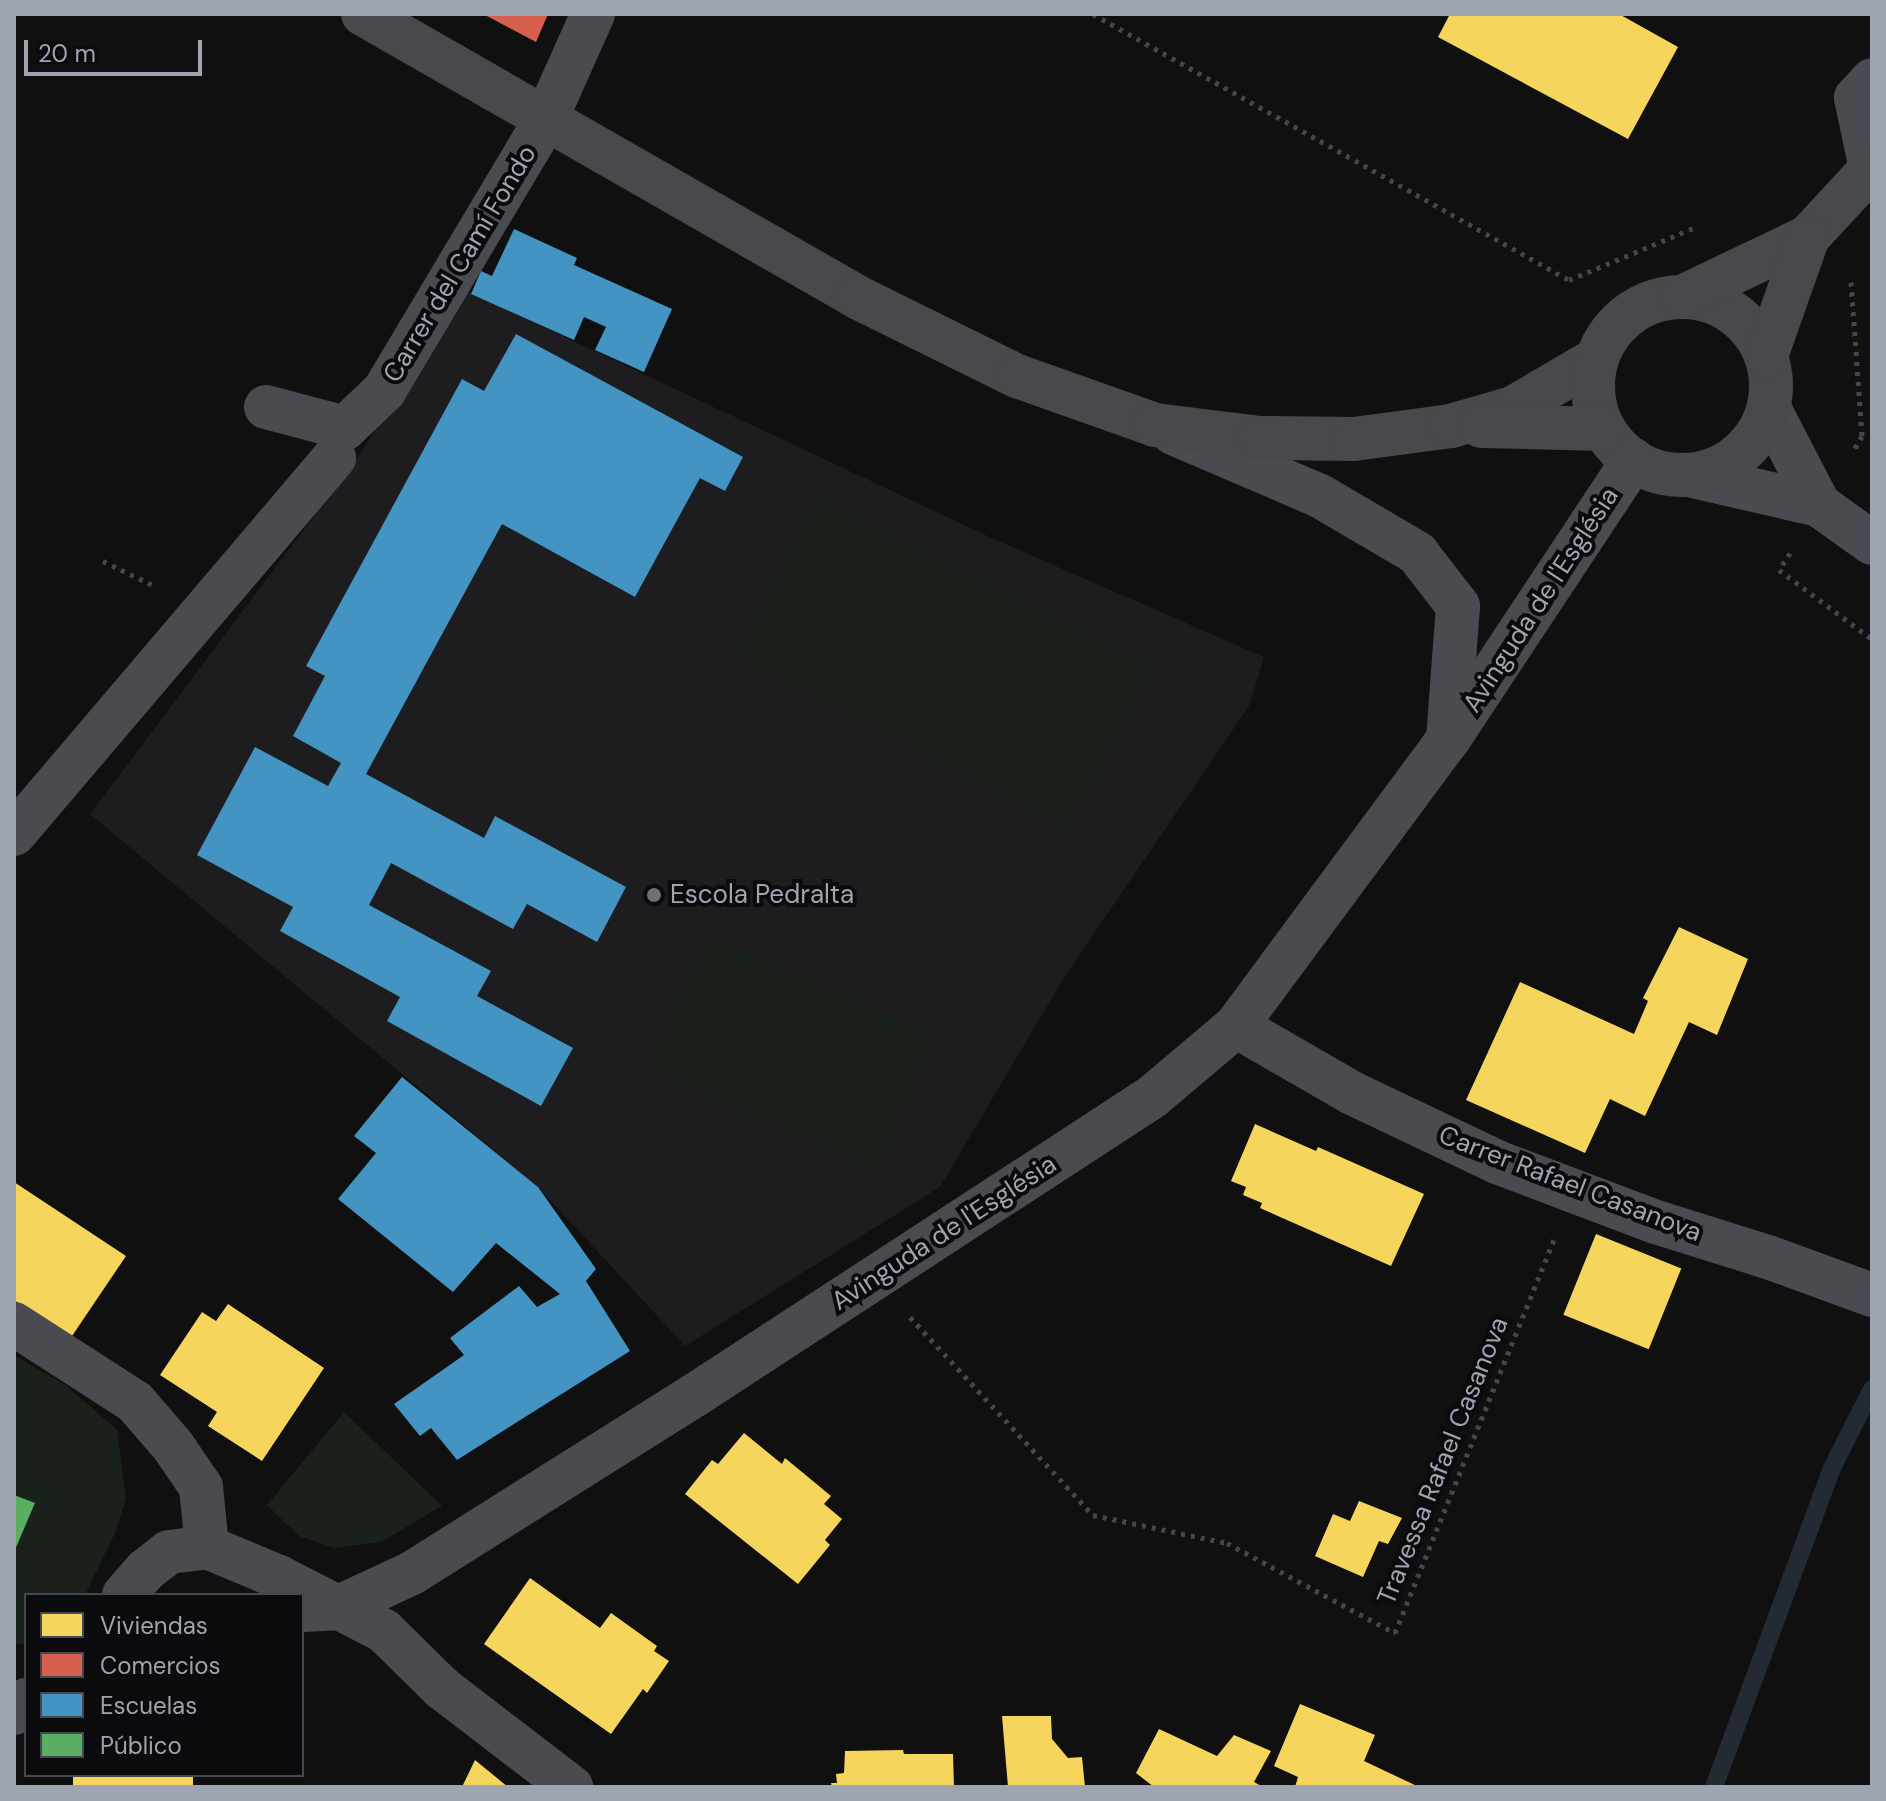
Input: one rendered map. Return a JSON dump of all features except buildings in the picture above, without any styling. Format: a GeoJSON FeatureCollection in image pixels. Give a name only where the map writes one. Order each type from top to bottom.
{"type":"FeatureCollection","features":[{"type":"Feature","properties":{"kind":"street"},"geometry":{"type":"LineString","coordinates":[[363,14],[859,298],[1017,376],[1155,425],[1260,438],[1354,439],[1451,426],[1513,408],[1597,359]]}},
{"type":"Feature","properties":{"kind":"street","name":"Carrer del Camí Fondo"},"geometry":{"type":"LineString","coordinates":[[266,407],[345,428],[384,391],[546,119],[593,14]]}},
{"type":"Feature","properties":{"kind":"street"},"geometry":{"type":"LineString","coordinates":[[1682,297],[1808,237],[1871,169],[1856,98],[1872,80]]}},
{"type":"Feature","properties":{"kind":"street"},"geometry":{"type":"LineString","coordinates":[[1766,356],[1808,237]]}},
{"type":"Feature","properties":{"kind":"street"},"geometry":{"type":"LineString","coordinates":[[1689,475],[1716,468],[1740,454],[1758,433],[1769,408],[1772,390],[1766,356],[1758,339],[1734,313],[1700,298],[1682,297],[1645,304],[1629,313],[1604,341],[1597,359],[1593,394],[1604,429],[1633,460],[1660,472],[1689,475],[1819,505],[1872,543]]}},
{"type":"Feature","properties":{"kind":"street"},"geometry":{"type":"LineString","coordinates":[[1769,408],[1819,505]]}},
{"type":"Feature","properties":{"kind":"street","name":"Avinguda de l'Església"},"geometry":{"type":"LineString","coordinates":[[1155,425],[1320,496],[1417,553],[1458,606],[1448,740]]}},
{"type":"Feature","properties":{"kind":"street"},"geometry":{"type":"LineString","coordinates":[[1451,426],[1604,429]]}},
{"type":"Feature","properties":{"kind":"street"},"geometry":{"type":"LineString","coordinates":[[14,834],[334,458]]}},
{"type":"Feature","properties":{"kind":"street","name":"Avinguda de l'Església"},"geometry":{"type":"LineString","coordinates":[[319,1609],[412,1573],[1152,1097],[1236,1026],[1448,740],[1633,460]]}},
{"type":"Feature","properties":{"kind":"street","name":"Carrer Rafael Casanova"},"geometry":{"type":"LineString","coordinates":[[1236,1026],[1352,1093],[1497,1162],[1869,1292]]}},
{"type":"Feature","properties":{"kind":"street"},"geometry":{"type":"LineString","coordinates":[[14,1324],[135,1402],[173,1446],[201,1487],[207,1547]]}},
{"type":"Feature","properties":{"kind":"street"},"geometry":{"type":"LineString","coordinates":[[126,1593],[146,1570],[169,1552],[207,1547],[279,1577],[299,1593]]}},
{"type":"Feature","properties":{"kind":"street"},"geometry":{"type":"LineString","coordinates":[[319,1609],[384,1631],[442,1688],[571,1787]]}},
{"type":"Feature","properties":{"kind":"path"},"geometry":{"type":"LineString","coordinates":[[1093,14],[1569,280]]}},
{"type":"Feature","properties":{"kind":"path"},"geometry":{"type":"LineString","coordinates":[[1808,237],[1851,277],[1862,436],[1779,570],[1872,639]]}},
{"type":"Feature","properties":{"kind":"path","name":"Travessa Rafael Casanova"},"geometry":{"type":"LineString","coordinates":[[875,1278],[1093,1515],[1227,1543],[1395,1633],[1574,1191]]}},
{"type":"Feature","properties":{"kind":"shaded area","name":"Escola Pedralta"},"geometry":{"type":"Polygon","coordinates":[[[465,290],[996,540],[1264,657],[1249,706],[1065,976],[940,1187],[685,1346],[538,1187],[90,814],[354,463],[465,290]]]}},
{"type":"Feature","properties":{"kind":"shaded area"},"geometry":{"type":"Polygon","coordinates":[[[818,497],[1149,666],[1068,825],[737,656],[818,497]]]}},
{"type":"Feature","properties":{"kind":"shaded area"},"geometry":{"type":"Polygon","coordinates":[[[709,936],[935,1036],[876,1169],[650,1068],[709,936]]]}},
{"type":"Feature","properties":{"kind":"shaded area"},"geometry":{"type":"Polygon","coordinates":[[[14,1355],[67,1386],[117,1430],[126,1498],[116,1531],[86,1593],[24,1593],[24,1644],[14,1644],[14,1355]]]}},
{"type":"Feature","properties":{"kind":"shaded area"},"geometry":{"type":"Polygon","coordinates":[[[344,1412],[442,1506],[381,1542],[334,1548],[299,1536],[267,1505],[344,1412]]]}},
{"type":"Feature","properties":{"kind":"waterway"},"geometry":{"type":"LineString","coordinates":[[1714,1787],[1831,1470],[1872,1389]]}},
{"type":"Feature","properties":{"kind":"place","name":"Escola Pedralta"},"geometry":{"type":"Point","coordinates":[654,895]}}]}
